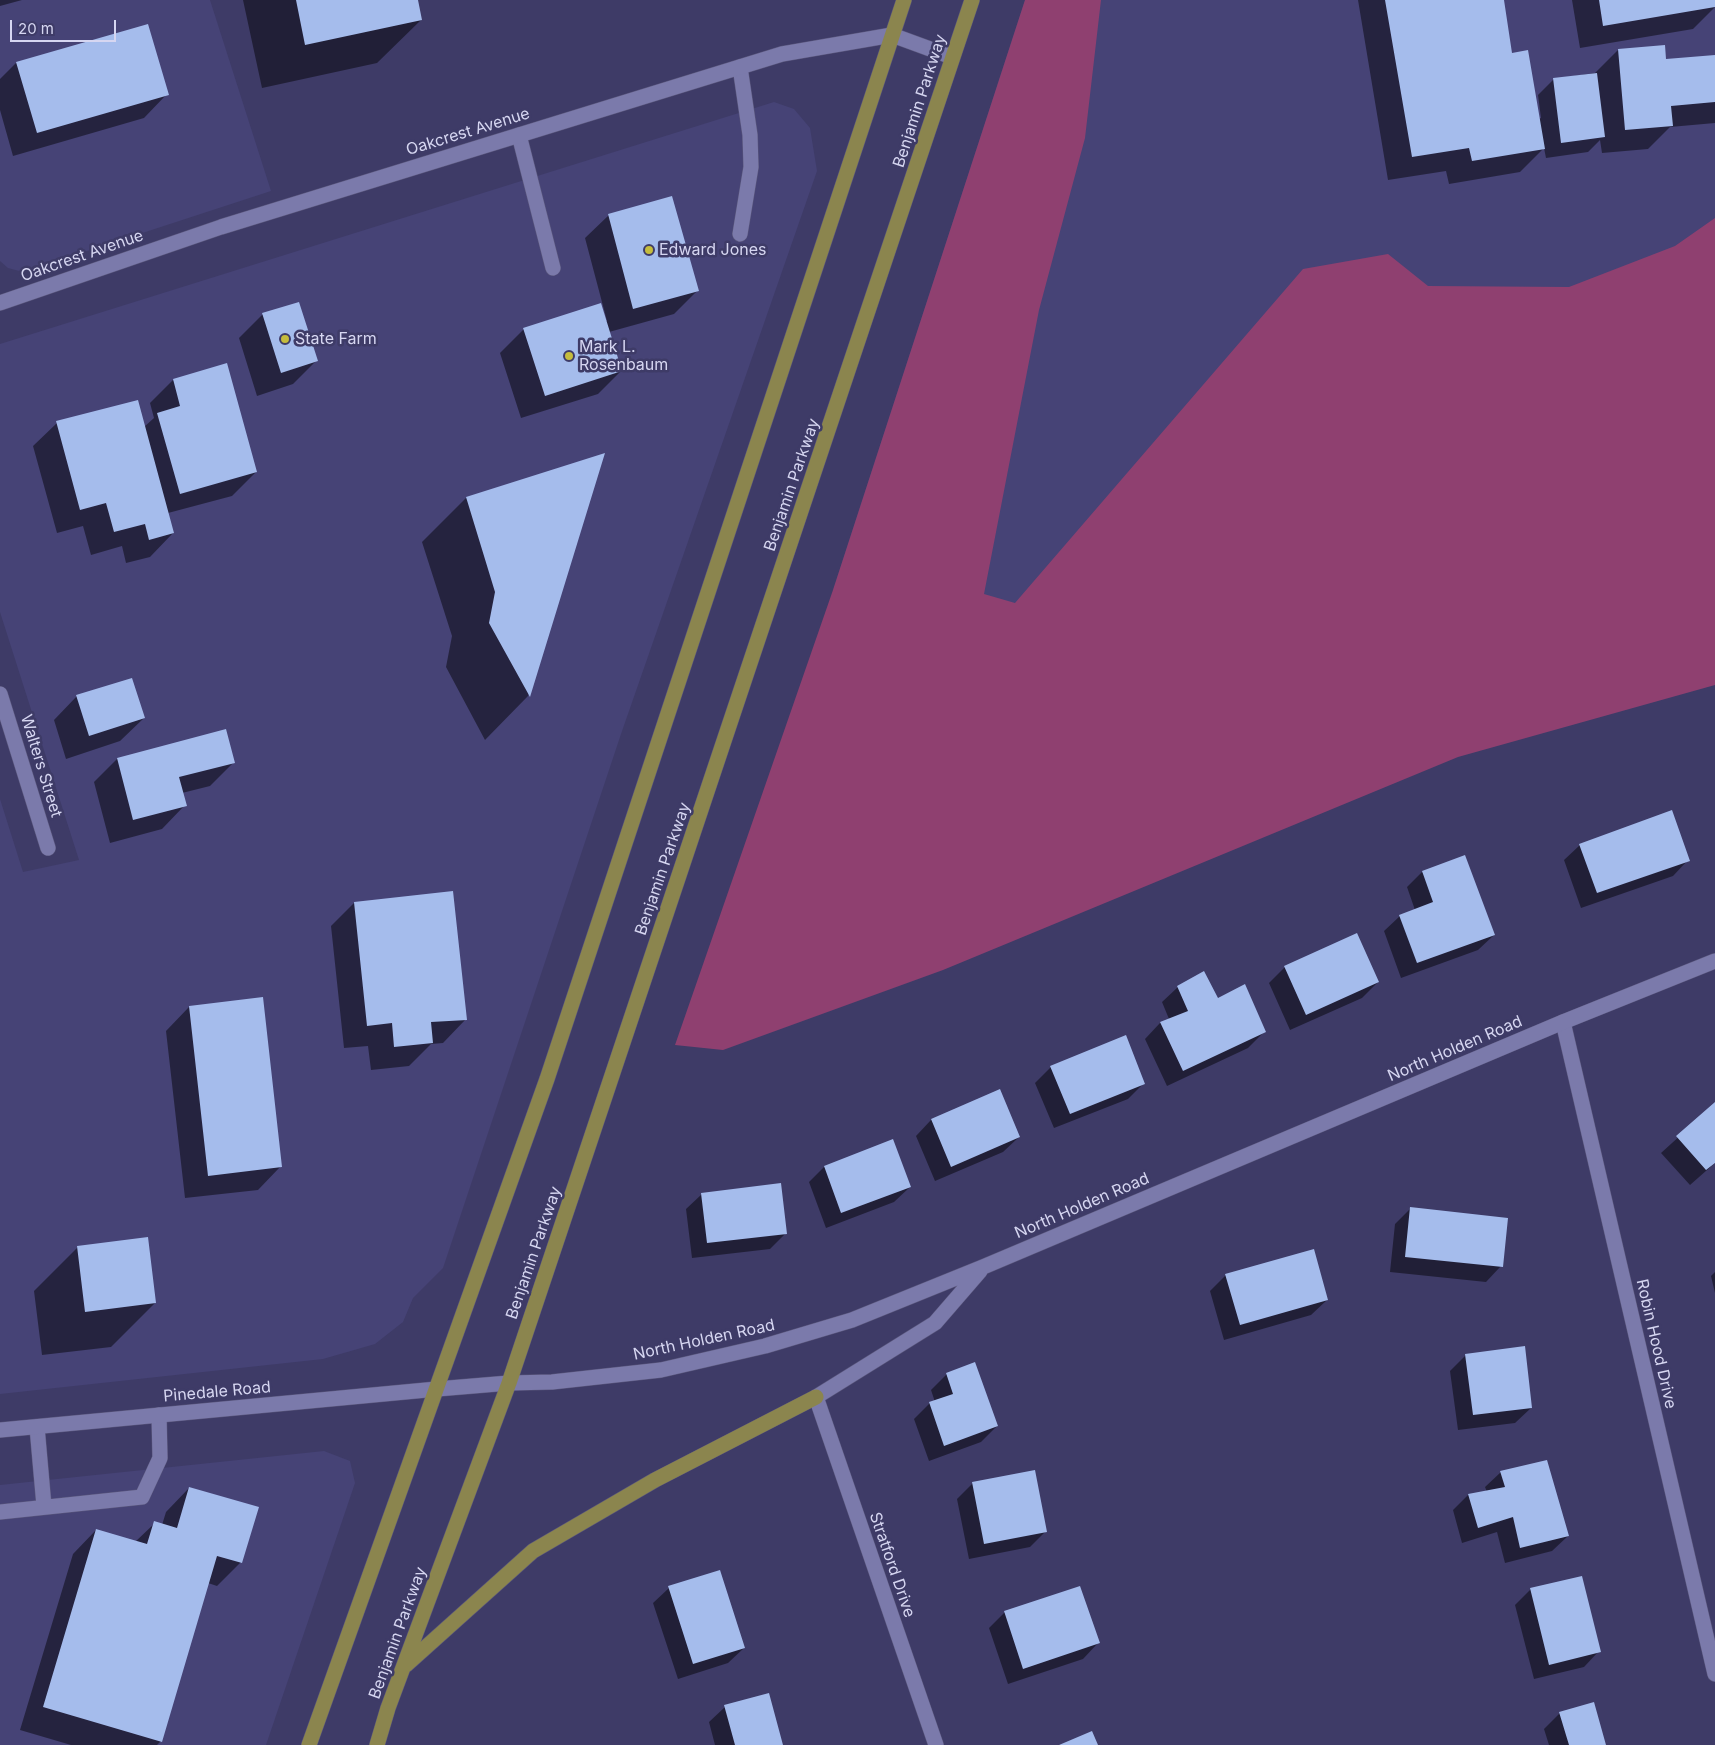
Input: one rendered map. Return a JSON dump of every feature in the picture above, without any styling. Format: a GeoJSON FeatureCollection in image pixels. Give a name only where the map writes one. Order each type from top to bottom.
{"type":"FeatureCollection","features":[{"type":"Feature","properties":{"kind":"main road"},"geometry":{"type":"LineString","coordinates":[[309,1745],[547,1079],[904,0]]}},
{"type":"Feature","properties":{"kind":"main road","name":"Benjamin Parkway"},"geometry":{"type":"LineString","coordinates":[[377,1745],[403,1668],[509,1383],[972,0]]}},
{"type":"Feature","properties":{"kind":"main road"},"geometry":{"type":"LineString","coordinates":[[403,1668],[533,1551],[655,1480],[816,1397]]}},
{"type":"Feature","properties":{"kind":"street","name":"Oakcrest Avenue"},"geometry":{"type":"LineString","coordinates":[[0,303],[221,227],[782,54],[892,35],[952,57]]}},
{"type":"Feature","properties":{"kind":"street"},"geometry":{"type":"LineString","coordinates":[[740,67],[748,119],[751,167],[740,234]]}},
{"type":"Feature","properties":{"kind":"street"},"geometry":{"type":"LineString","coordinates":[[519,135],[553,268]]}},
{"type":"Feature","properties":{"kind":"street","name":"Walters Street"},"geometry":{"type":"LineString","coordinates":[[0,694],[48,848]]}},
{"type":"Feature","properties":{"kind":"street","name":"North Holden Road"},"geometry":{"type":"LineString","coordinates":[[437,1389],[509,1383],[552,1382],[661,1370],[765,1346],[852,1320],[982,1268],[1563,1022],[1715,961]]}},
{"type":"Feature","properties":{"kind":"street","name":"Robin Hood Drive"},"geometry":{"type":"LineString","coordinates":[[1563,1022],[1715,1674]]}},
{"type":"Feature","properties":{"kind":"street"},"geometry":{"type":"LineString","coordinates":[[816,1397],[935,1323],[982,1268]]}},
{"type":"Feature","properties":{"kind":"street","name":"Pinedale Road"},"geometry":{"type":"LineString","coordinates":[[0,1430],[437,1389]]}},
{"type":"Feature","properties":{"kind":"street","name":"Stratford Drive"},"geometry":{"type":"LineString","coordinates":[[816,1397],[936,1745]]}},
{"type":"Feature","properties":{"kind":"street"},"geometry":{"type":"LineString","coordinates":[[0,1512],[142,1497],[160,1458],[159,1415]]}},
{"type":"Feature","properties":{"kind":"street"},"geometry":{"type":"LineString","coordinates":[[37,1427],[44,1506]]}},
{"type":"Feature","properties":{"kind":"shaded area"},"geometry":{"type":"Polygon","coordinates":[[[0,0],[210,0],[271,191],[23,272],[8,268],[0,261],[0,0]]]}},
{"type":"Feature","properties":{"kind":"shaded area"},"geometry":{"type":"Polygon","coordinates":[[[1025,0],[1715,0],[1715,318],[1014,649],[833,590],[1025,0]]]}},
{"type":"Feature","properties":{"kind":"shaded area"},"geometry":{"type":"Polygon","coordinates":[[[1025,0],[1101,0],[1085,138],[1039,310],[984,594],[1015,603],[1303,269],[1388,254],[1428,286],[1569,287],[1675,246],[1715,218],[1715,685],[1458,757],[943,970],[723,1050],[675,1045],[833,590],[1025,0]]]}},
{"type":"Feature","properties":{"kind":"shaded area"},"geometry":{"type":"Polygon","coordinates":[[[774,102],[794,109],[810,128],[817,171],[621,734],[443,1268],[413,1298],[403,1322],[375,1344],[323,1359],[0,1394],[0,799],[23,872],[79,860],[0,612],[0,344],[774,102]]]}},
{"type":"Feature","properties":{"kind":"shaded area"},"geometry":{"type":"Polygon","coordinates":[[[324,1451],[350,1461],[355,1483],[266,1745],[0,1745],[0,1485],[324,1451]]]}},
{"type":"Feature","properties":{"kind":"building"},"geometry":{"type":"Polygon","coordinates":[[[296,0],[418,0],[422,20],[305,45],[296,0]]]}},
{"type":"Feature","properties":{"kind":"building"},"geometry":{"type":"Polygon","coordinates":[[[1385,0],[1504,0],[1512,53],[1528,50],[1545,149],[1472,161],[1469,148],[1412,157],[1385,0]]]}},
{"type":"Feature","properties":{"kind":"building"},"geometry":{"type":"Polygon","coordinates":[[[1599,0],[1715,0],[1715,7],[1603,26],[1599,0]]]}},
{"type":"Feature","properties":{"kind":"building"},"geometry":{"type":"Polygon","coordinates":[[[148,24],[169,95],[37,133],[16,62],[148,24]]]}},
{"type":"Feature","properties":{"kind":"building"},"geometry":{"type":"Polygon","coordinates":[[[1665,45],[1666,59],[1715,55],[1715,102],[1671,106],[1673,126],[1625,130],[1618,49],[1665,45]]]}},
{"type":"Feature","properties":{"kind":"building"},"geometry":{"type":"Polygon","coordinates":[[[1597,73],[1605,137],[1561,143],[1553,78],[1597,73]]]}},
{"type":"Feature","properties":{"kind":"building"},"geometry":{"type":"Polygon","coordinates":[[[672,196],[699,291],[633,309],[608,214],[672,196]]]}},
{"type":"Feature","properties":{"kind":"building"},"geometry":{"type":"Polygon","coordinates":[[[299,302],[318,361],[281,373],[262,313],[299,302]]]}},
{"type":"Feature","properties":{"kind":"building"},"geometry":{"type":"Polygon","coordinates":[[[601,303],[622,371],[545,396],[523,328],[601,303]]]}},
{"type":"Feature","properties":{"kind":"building"},"geometry":{"type":"Polygon","coordinates":[[[227,363],[257,472],[180,494],[157,413],[180,406],[173,379],[227,363]]]}},
{"type":"Feature","properties":{"kind":"building"},"geometry":{"type":"Polygon","coordinates":[[[138,400],[174,533],[149,540],[145,524],[114,532],[106,503],[80,510],[56,421],[138,400]]]}},
{"type":"Feature","properties":{"kind":"building"},"geometry":{"type":"Polygon","coordinates":[[[605,453],[530,697],[489,623],[495,592],[466,497],[605,453]]]}},
{"type":"Feature","properties":{"kind":"building"},"geometry":{"type":"Polygon","coordinates":[[[132,678],[145,718],[89,736],[76,695],[132,678]]]}},
{"type":"Feature","properties":{"kind":"building"},"geometry":{"type":"Polygon","coordinates":[[[226,729],[235,763],[179,777],[187,806],[133,820],[117,758],[226,729]]]}},
{"type":"Feature","properties":{"kind":"building"},"geometry":{"type":"Polygon","coordinates":[[[1672,810],[1690,861],[1597,893],[1579,844],[1672,810]]]}},
{"type":"Feature","properties":{"kind":"building"},"geometry":{"type":"Polygon","coordinates":[[[1465,855],[1495,935],[1417,963],[1399,915],[1433,902],[1422,871],[1465,855]]]}},
{"type":"Feature","properties":{"kind":"building"},"geometry":{"type":"Polygon","coordinates":[[[453,891],[467,1020],[431,1022],[433,1043],[394,1047],[392,1023],[367,1026],[354,902],[453,891]]]}},
{"type":"Feature","properties":{"kind":"building"},"geometry":{"type":"Polygon","coordinates":[[[1357,933],[1379,982],[1306,1015],[1284,966],[1357,933]]]}},
{"type":"Feature","properties":{"kind":"building"},"geometry":{"type":"Polygon","coordinates":[[[1204,971],[1218,998],[1245,984],[1266,1032],[1183,1071],[1160,1022],[1188,1011],[1177,986],[1204,971]]]}},
{"type":"Feature","properties":{"kind":"building"},"geometry":{"type":"Polygon","coordinates":[[[263,997],[282,1167],[208,1176],[189,1006],[263,997]]]}},
{"type":"Feature","properties":{"kind":"building"},"geometry":{"type":"Polygon","coordinates":[[[1126,1035],[1145,1084],[1070,1114],[1050,1066],[1126,1035]]]}},
{"type":"Feature","properties":{"kind":"building"},"geometry":{"type":"Polygon","coordinates":[[[1000,1089],[1020,1137],[951,1167],[931,1119],[1000,1089]]]}},
{"type":"Feature","properties":{"kind":"building"},"geometry":{"type":"Polygon","coordinates":[[[1715,1102],[1715,1163],[1706,1170],[1676,1136],[1715,1102]]]}},
{"type":"Feature","properties":{"kind":"building"},"geometry":{"type":"Polygon","coordinates":[[[893,1139],[911,1187],[841,1213],[824,1166],[893,1139]]]}},
{"type":"Feature","properties":{"kind":"building"},"geometry":{"type":"Polygon","coordinates":[[[781,1183],[787,1234],[707,1243],[701,1193],[781,1183]]]}},
{"type":"Feature","properties":{"kind":"building"},"geometry":{"type":"Polygon","coordinates":[[[1410,1207],[1508,1218],[1503,1267],[1405,1257],[1410,1207]]]}},
{"type":"Feature","properties":{"kind":"building"},"geometry":{"type":"Polygon","coordinates":[[[148,1237],[156,1303],[85,1312],[77,1246],[148,1237]]]}},
{"type":"Feature","properties":{"kind":"building"},"geometry":{"type":"Polygon","coordinates":[[[1314,1249],[1328,1300],[1240,1325],[1225,1274],[1314,1249]]]}},
{"type":"Feature","properties":{"kind":"building"},"geometry":{"type":"Polygon","coordinates":[[[1525,1346],[1532,1408],[1473,1415],[1465,1354],[1525,1346]]]}},
{"type":"Feature","properties":{"kind":"building"},"geometry":{"type":"Polygon","coordinates":[[[975,1362],[998,1426],[944,1446],[929,1402],[953,1394],[946,1373],[975,1362]]]}},
{"type":"Feature","properties":{"kind":"building"},"geometry":{"type":"Polygon","coordinates":[[[1547,1460],[1569,1536],[1520,1548],[1513,1517],[1478,1528],[1468,1494],[1505,1487],[1500,1471],[1547,1460]]]}},
{"type":"Feature","properties":{"kind":"building"},"geometry":{"type":"Polygon","coordinates":[[[1035,1470],[1047,1532],[984,1544],[972,1482],[1035,1470]]]}},
{"type":"Feature","properties":{"kind":"building"},"geometry":{"type":"Polygon","coordinates":[[[189,1487],[259,1507],[242,1563],[217,1556],[162,1742],[43,1707],[96,1529],[147,1544],[154,1521],[177,1528],[189,1487]]]}},
{"type":"Feature","properties":{"kind":"building"},"geometry":{"type":"Polygon","coordinates":[[[720,1570],[745,1648],[693,1664],[668,1586],[720,1570]]]}},
{"type":"Feature","properties":{"kind":"building"},"geometry":{"type":"Polygon","coordinates":[[[1582,1576],[1601,1652],[1549,1665],[1530,1588],[1582,1576]]]}},
{"type":"Feature","properties":{"kind":"building"},"geometry":{"type":"Polygon","coordinates":[[[1080,1586],[1100,1643],[1023,1669],[1004,1611],[1080,1586]]]}},
{"type":"Feature","properties":{"kind":"building"},"geometry":{"type":"Polygon","coordinates":[[[769,1693],[783,1745],[735,1745],[724,1705],[769,1693]]]}},
{"type":"Feature","properties":{"kind":"building"},"geometry":{"type":"Polygon","coordinates":[[[1594,1702],[1606,1745],[1569,1745],[1559,1712],[1594,1702]]]}},
{"type":"Feature","properties":{"kind":"building"},"geometry":{"type":"Polygon","coordinates":[[[1092,1731],[1098,1745],[1059,1745],[1092,1731]]]}},
{"type":"Feature","properties":{"kind":"place","name":"Edward Jones"},"geometry":{"type":"Point","coordinates":[649,250]}},
{"type":"Feature","properties":{"kind":"place","name":"State Farm"},"geometry":{"type":"Point","coordinates":[285,339]}},
{"type":"Feature","properties":{"kind":"place","name":"Mark L. Rosenbaum"},"geometry":{"type":"Point","coordinates":[569,356]}}]}
